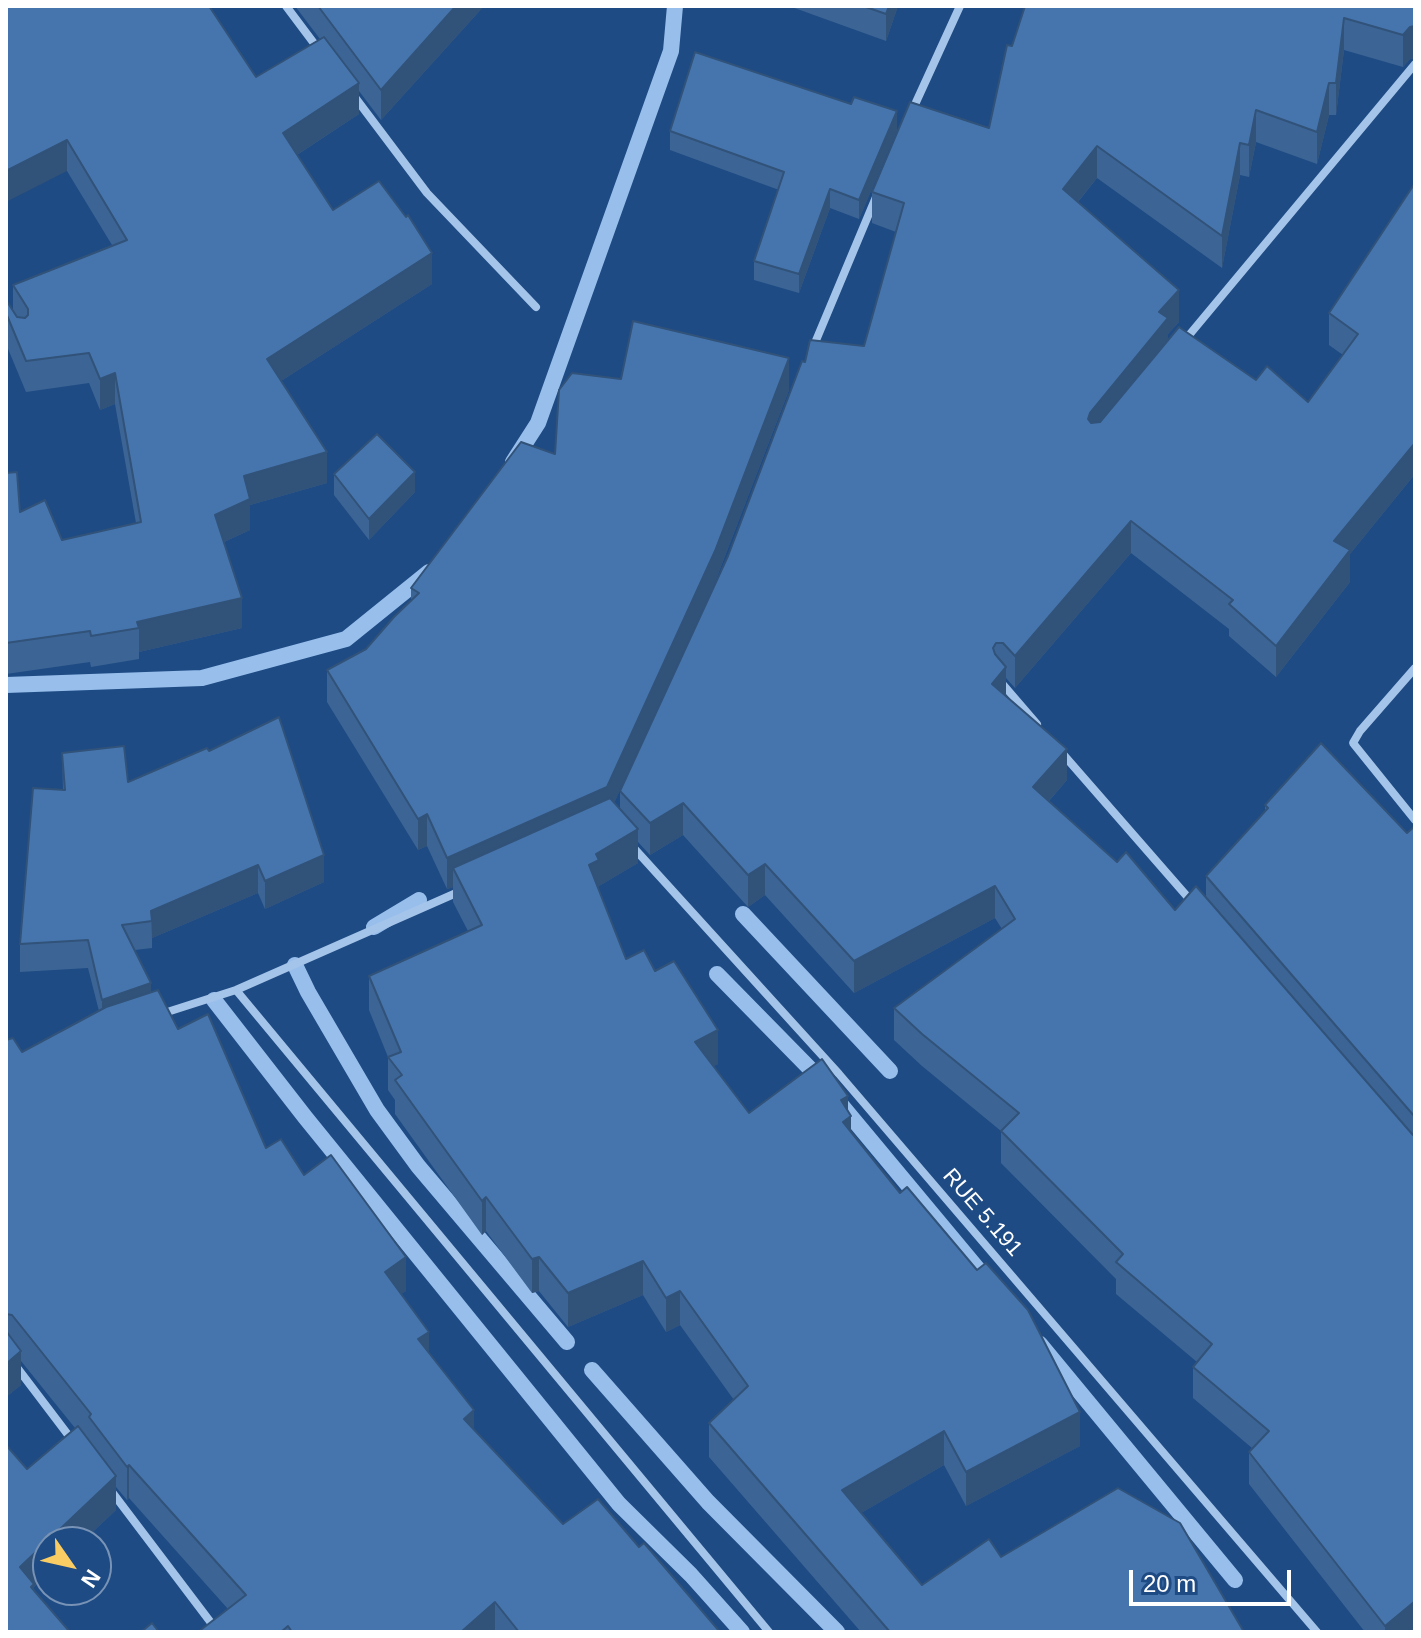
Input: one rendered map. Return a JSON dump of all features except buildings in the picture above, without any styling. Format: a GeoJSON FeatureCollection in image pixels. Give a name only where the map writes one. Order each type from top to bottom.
{"type":"FeatureCollection","features":[{"type":"Feature","properties":{"kind":"street"},"geometry":{"type":"LineString","coordinates":[[286,6],[324,56]]}},
{"type":"Feature","properties":{"kind":"street"},"geometry":{"type":"LineString","coordinates":[[910,115],[960,6]]}},
{"type":"Feature","properties":{"kind":"street"},"geometry":{"type":"LineString","coordinates":[[1175,353],[1415,64]]}},
{"type":"Feature","properties":{"kind":"street"},"geometry":{"type":"LineString","coordinates":[[352,93],[427,193],[536,307]]}},
{"type":"Feature","properties":{"kind":"street"},"geometry":{"type":"LineString","coordinates":[[810,356],[881,185]]}},
{"type":"Feature","properties":{"kind":"street"},"geometry":{"type":"LineString","coordinates":[[1415,668],[1353,743],[1415,820]]}},
{"type":"Feature","properties":{"kind":"street"},"geometry":{"type":"LineString","coordinates":[[1000,681],[1041,729]]}},
{"type":"Feature","properties":{"kind":"street"},"geometry":{"type":"LineString","coordinates":[[1052,741],[1197,908]]}},
{"type":"Feature","properties":{"kind":"street","name":"RUE 5.191"},"geometry":{"type":"LineString","coordinates":[[623,835],[849,1086],[1317,1632]]}},
{"type":"Feature","properties":{"kind":"street"},"geometry":{"type":"LineString","coordinates":[[150,1018],[236,990],[468,888]]}},
{"type":"Feature","properties":{"kind":"street"},"geometry":{"type":"LineString","coordinates":[[236,990],[769,1632]]}},
{"type":"Feature","properties":{"kind":"street"},"geometry":{"type":"LineString","coordinates":[[6,1353],[83,1454]]}},
{"type":"Feature","properties":{"kind":"street"},"geometry":{"type":"LineString","coordinates":[[102,1480],[218,1632]]}},
{"type":"Feature","properties":{"kind":"waterway"},"geometry":{"type":"LineString","coordinates":[[513,462],[538,423],[671,51],[675,6]]}},
{"type":"Feature","properties":{"kind":"waterway"},"geometry":{"type":"LineString","coordinates":[[6,685],[202,678],[346,639],[429,572]]}},
{"type":"Feature","properties":{"kind":"waterway"},"geometry":{"type":"LineString","coordinates":[[374,927],[419,900]]}},
{"type":"Feature","properties":{"kind":"waterway"},"geometry":{"type":"LineString","coordinates":[[743,914],[890,1071]]}},
{"type":"Feature","properties":{"kind":"waterway"},"geometry":{"type":"LineString","coordinates":[[295,965],[377,1110],[418,1166],[567,1342]]}},
{"type":"Feature","properties":{"kind":"waterway"},"geometry":{"type":"LineString","coordinates":[[717,974],[824,1083]]}},
{"type":"Feature","properties":{"kind":"waterway"},"geometry":{"type":"LineString","coordinates":[[214,1000],[619,1504],[691,1575],[742,1632]]}},
{"type":"Feature","properties":{"kind":"waterway"},"geometry":{"type":"LineString","coordinates":[[838,1101],[992,1286]]}},
{"type":"Feature","properties":{"kind":"waterway"},"geometry":{"type":"LineString","coordinates":[[1040,1344],[1235,1580]]}},
{"type":"Feature","properties":{"kind":"waterway"},"geometry":{"type":"LineString","coordinates":[[592,1370],[708,1502],[837,1632]]}}]}
